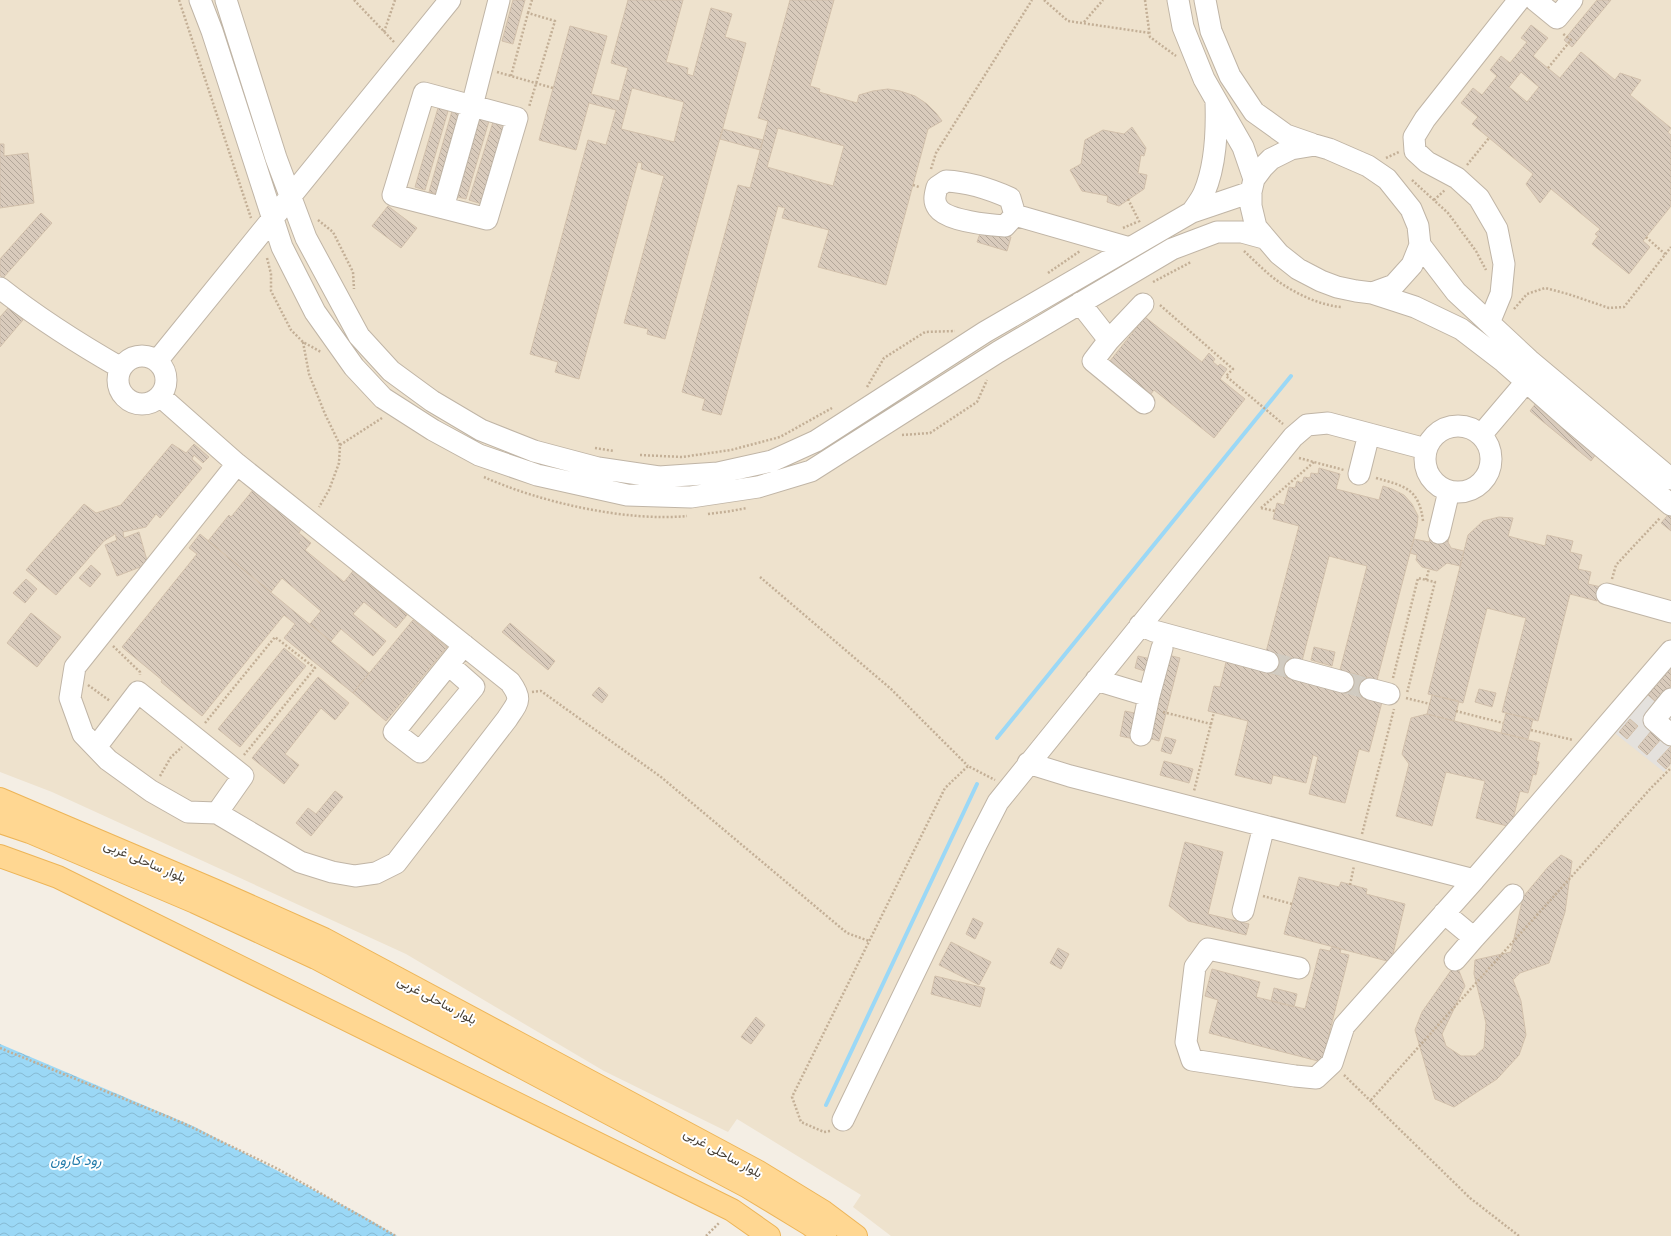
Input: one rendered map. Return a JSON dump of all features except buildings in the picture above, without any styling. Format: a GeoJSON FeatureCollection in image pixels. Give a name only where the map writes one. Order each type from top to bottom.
{"type":"FeatureCollection","features":[{"type":"Feature","properties":{"kind":"main road","name":"بلوار ساحلی غربی"},"geometry":{"type":"LineString","coordinates":[[0,799],[324,939],[757,1171],[824,1212],[856,1236]]}},
{"type":"Feature","properties":{"kind":"main road","name":"بلوار ساحلی غربی"},"geometry":{"type":"LineString","coordinates":[[0,822],[38,835],[195,902],[316,958],[748,1187],[809,1224],[825,1236]]}},
{"type":"Feature","properties":{"kind":"main road"},"geometry":{"type":"LineString","coordinates":[[0,856],[58,877],[108,901],[732,1210],[769,1236]]}},
{"type":"Feature","properties":{"kind":"lane"},"geometry":{"type":"LineString","coordinates":[[200,0],[282,247],[315,312],[354,367],[384,398],[433,430],[479,455],[537,475],[627,495],[691,497],[758,487],[811,471],[998,352],[1172,249],[1217,232],[1242,232],[1264,238]]}},
{"type":"Feature","properties":{"kind":"lane"},"geometry":{"type":"LineString","coordinates":[[226,0],[276,158],[306,238],[359,336],[391,371],[432,401],[482,430],[534,451],[598,468],[659,476],[718,473],[772,461],[816,441],[985,332],[1192,212],[1252,185],[1263,167],[1281,153],[1291,149],[1315,145]]}},
{"type":"Feature","properties":{"kind":"lane"},"geometry":{"type":"LineString","coordinates":[[157,361],[450,0]]}},
{"type":"Feature","properties":{"kind":"lane"},"geometry":{"type":"LineString","coordinates":[[443,208],[472,106],[499,0]]}},
{"type":"Feature","properties":{"kind":"lane"},"geometry":{"type":"LineString","coordinates":[[1178,0],[1183,27],[1204,79],[1243,147],[1252,185],[1251,206],[1256,227],[1279,254],[1298,269],[1321,281],[1337,287],[1372,293],[1415,307],[1461,330],[1504,362],[1666,510]]}},
{"type":"Feature","properties":{"kind":"lane"},"geometry":{"type":"LineString","coordinates":[[1205,0],[1211,30],[1230,76],[1254,112],[1286,135],[1329,149],[1368,166],[1386,179],[1411,209],[1418,226],[1420,245],[1412,265],[1394,285],[1372,293]]}},
{"type":"Feature","properties":{"kind":"lane"},"geometry":{"type":"LineString","coordinates":[[1489,323],[1501,294],[1504,264],[1497,229],[1479,198],[1457,178],[1427,162],[1415,151],[1414,137],[1425,119],[1518,0]]}},
{"type":"Feature","properties":{"kind":"lane"},"geometry":{"type":"LineString","coordinates":[[1535,0],[1557,18],[1572,0]]}},
{"type":"Feature","properties":{"kind":"lane"},"geometry":{"type":"LineString","coordinates":[[424,93],[472,106],[517,118],[487,219],[393,195],[424,93]]}},
{"type":"Feature","properties":{"kind":"lane"},"geometry":{"type":"LineString","coordinates":[[1192,212],[1204,195],[1211,174],[1217,128],[1216,99]]}},
{"type":"Feature","properties":{"kind":"lane"},"geometry":{"type":"LineString","coordinates":[[946,181],[959,182],[992,190],[1010,198],[1015,215],[1005,226],[988,225],[946,215],[939,209],[934,198],[937,187],[946,181]]}},
{"type":"Feature","properties":{"kind":"lane"},"geometry":{"type":"LineString","coordinates":[[1015,215],[1130,248]]}},
{"type":"Feature","properties":{"kind":"lane"},"geometry":{"type":"LineString","coordinates":[[1420,245],[1456,292],[1528,360],[1671,479]]}},
{"type":"Feature","properties":{"kind":"lane"},"geometry":{"type":"LineString","coordinates":[[0,288],[21,305],[80,345],[121,368]]}},
{"type":"Feature","properties":{"kind":"lane"},"geometry":{"type":"LineString","coordinates":[[1144,403],[1093,361],[1146,294]]}},
{"type":"Feature","properties":{"kind":"lane"},"geometry":{"type":"LineString","coordinates":[[1080,303],[1109,340]]}},
{"type":"Feature","properties":{"kind":"lane"},"geometry":{"type":"LineString","coordinates":[[1019,312],[1031,332]]}},
{"type":"Feature","properties":{"kind":"lane"},"geometry":{"type":"LineString","coordinates":[[985,332],[998,352]]}},
{"type":"Feature","properties":{"kind":"lane"},"geometry":{"type":"LineString","coordinates":[[143,355],[154,358],[157,361],[162,365],[166,375],[166,386],[160,396],[152,402],[141,404],[130,401],[122,394],[118,384],[118,373],[121,368],[132,357],[143,355]]}},
{"type":"Feature","properties":{"kind":"lane"},"geometry":{"type":"LineString","coordinates":[[1481,435],[1526,382]]}},
{"type":"Feature","properties":{"kind":"lane"},"geometry":{"type":"LineString","coordinates":[[160,396],[237,464],[510,682],[518,692],[518,702],[507,719],[396,863],[376,873],[355,876],[332,872],[300,862],[217,814],[188,812],[152,792],[108,760],[83,734],[70,698],[75,667],[237,464]]}},
{"type":"Feature","properties":{"kind":"lane"},"geometry":{"type":"LineString","coordinates":[[843,1120],[998,802],[1295,434],[1307,425],[1328,423],[1426,449]]}},
{"type":"Feature","properties":{"kind":"lane"},"geometry":{"type":"LineString","coordinates":[[1464,426],[1481,435],[1488,445],[1491,461],[1487,477],[1475,488],[1460,493],[1444,490],[1432,480],[1425,465],[1426,449],[1434,435],[1448,427],[1464,426]]}},
{"type":"Feature","properties":{"kind":"lane"},"geometry":{"type":"LineString","coordinates":[[1359,474],[1369,434]]}},
{"type":"Feature","properties":{"kind":"lane"},"geometry":{"type":"LineString","coordinates":[[1439,533],[1449,491]]}},
{"type":"Feature","properties":{"kind":"lane"},"geometry":{"type":"LineString","coordinates":[[1607,594],[1671,612]]}},
{"type":"Feature","properties":{"kind":"lane"},"geometry":{"type":"LineString","coordinates":[[1140,625],[1154,631],[1268,662]]}},
{"type":"Feature","properties":{"kind":"lane"},"geometry":{"type":"LineString","coordinates":[[448,664],[464,645]]}},
{"type":"Feature","properties":{"kind":"lane"},"geometry":{"type":"LineString","coordinates":[[1141,735],[1162,648]]}},
{"type":"Feature","properties":{"kind":"lane"},"geometry":{"type":"LineString","coordinates":[[1299,968],[1208,949],[1195,967],[1186,1042],[1192,1060],[1316,1078],[1332,1063],[1344,1026],[1474,880],[1671,651]]}},
{"type":"Feature","properties":{"kind":"lane"},"geometry":{"type":"LineString","coordinates":[[1295,669],[1343,682]]}},
{"type":"Feature","properties":{"kind":"lane"},"geometry":{"type":"LineString","coordinates":[[1096,680],[1148,702]]}},
{"type":"Feature","properties":{"kind":"lane"},"geometry":{"type":"LineString","coordinates":[[96,747],[138,692],[243,776],[217,814]]}},
{"type":"Feature","properties":{"kind":"lane"},"geometry":{"type":"LineString","coordinates":[[1671,699],[1654,720],[1671,735]]}},
{"type":"Feature","properties":{"kind":"lane"},"geometry":{"type":"LineString","coordinates":[[1028,763],[1070,776],[1474,880]]}},
{"type":"Feature","properties":{"kind":"lane"},"geometry":{"type":"LineString","coordinates":[[1245,902],[1264,826]]}},
{"type":"Feature","properties":{"kind":"lane"},"geometry":{"type":"LineString","coordinates":[[1455,960],[1513,895]]}},
{"type":"Feature","properties":{"kind":"lane"},"geometry":{"type":"LineString","coordinates":[[1444,913],[1474,938]]}},
{"type":"Feature","properties":{"kind":"path"},"geometry":{"type":"LineString","coordinates":[[354,0],[406,54]]}},
{"type":"Feature","properties":{"kind":"path"},"geometry":{"type":"LineString","coordinates":[[384,32],[395,0]]}},
{"type":"Feature","properties":{"kind":"path"},"geometry":{"type":"LineString","coordinates":[[511,76],[532,0]]}},
{"type":"Feature","properties":{"kind":"path"},"geometry":{"type":"LineString","coordinates":[[936,192],[926,189],[936,153],[1032,0]]}},
{"type":"Feature","properties":{"kind":"path"},"geometry":{"type":"LineString","coordinates":[[1044,0],[1068,21],[1150,33]]}},
{"type":"Feature","properties":{"kind":"path"},"geometry":{"type":"LineString","coordinates":[[1084,23],[1103,0]]}},
{"type":"Feature","properties":{"kind":"path"},"geometry":{"type":"LineString","coordinates":[[1145,0],[1150,37],[1182,60]]}},
{"type":"Feature","properties":{"kind":"path"},"geometry":{"type":"LineString","coordinates":[[527,112],[555,21],[528,13]]}},
{"type":"Feature","properties":{"kind":"path"},"geometry":{"type":"LineString","coordinates":[[1548,68],[1571,40]]}},
{"type":"Feature","properties":{"kind":"path"},"geometry":{"type":"LineString","coordinates":[[481,68],[553,88]]}},
{"type":"Feature","properties":{"kind":"path"},"geometry":{"type":"LineString","coordinates":[[317,218],[333,232],[353,272],[354,294]]}},
{"type":"Feature","properties":{"kind":"path"},"geometry":{"type":"LineString","coordinates":[[1048,274],[1099,239],[1146,219]]}},
{"type":"Feature","properties":{"kind":"path"},"geometry":{"type":"LineString","coordinates":[[1646,237],[1665,254]]}},
{"type":"Feature","properties":{"kind":"path"},"geometry":{"type":"LineString","coordinates":[[1510,314],[1527,294],[1545,288],[1609,308],[1624,307],[1671,247]]}},
{"type":"Feature","properties":{"kind":"path"},"geometry":{"type":"LineString","coordinates":[[1243,250],[1278,281],[1306,297],[1333,306],[1347,308]]}},
{"type":"Feature","properties":{"kind":"path"},"geometry":{"type":"LineString","coordinates":[[1192,261],[1146,294],[1232,369],[1226,376],[1268,411]]}},
{"type":"Feature","properties":{"kind":"path"},"geometry":{"type":"LineString","coordinates":[[865,390],[884,358],[925,332],[959,330]]}},
{"type":"Feature","properties":{"kind":"path"},"geometry":{"type":"LineString","coordinates":[[303,342],[309,374],[325,414],[340,445],[339,463],[330,490],[310,523]]}},
{"type":"Feature","properties":{"kind":"path"},"geometry":{"type":"LineString","coordinates":[[897,437],[903,434],[930,433],[977,402],[989,376]]}},
{"type":"Feature","properties":{"kind":"path"},"geometry":{"type":"LineString","coordinates":[[635,455],[682,457],[732,450],[780,437],[838,405]]}},
{"type":"Feature","properties":{"kind":"path"},"geometry":{"type":"LineString","coordinates":[[382,418],[388,422]]}},
{"type":"Feature","properties":{"kind":"path"},"geometry":{"type":"LineString","coordinates":[[594,448],[621,453]]}},
{"type":"Feature","properties":{"kind":"path"},"geometry":{"type":"LineString","coordinates":[[1261,508],[1315,462]]}},
{"type":"Feature","properties":{"kind":"path"},"geometry":{"type":"LineString","coordinates":[[482,476],[500,484],[552,500],[590,508],[641,516],[691,515]]}},
{"type":"Feature","properties":{"kind":"path"},"geometry":{"type":"LineString","coordinates":[[707,514],[731,511],[752,506]]}},
{"type":"Feature","properties":{"kind":"path"},"geometry":{"type":"LineString","coordinates":[[1607,594],[1616,565],[1666,510]]}},
{"type":"Feature","properties":{"kind":"path"},"geometry":{"type":"LineString","coordinates":[[1426,580],[1429,569]]}},
{"type":"Feature","properties":{"kind":"path"},"geometry":{"type":"LineString","coordinates":[[760,577],[891,689],[968,766],[1009,788]]}},
{"type":"Feature","properties":{"kind":"path"},"geometry":{"type":"LineString","coordinates":[[101,635],[140,672],[138,692]]}},
{"type":"Feature","properties":{"kind":"path"},"geometry":{"type":"LineString","coordinates":[[152,792],[171,757],[194,737],[275,637],[315,668],[234,768]]}},
{"type":"Feature","properties":{"kind":"path"},"geometry":{"type":"LineString","coordinates":[[74,675],[123,711]]}},
{"type":"Feature","properties":{"kind":"path"},"geometry":{"type":"LineString","coordinates":[[518,692],[541,691],[661,777],[848,933],[869,942]]}},
{"type":"Feature","properties":{"kind":"path"},"geometry":{"type":"LineString","coordinates":[[1388,693],[1430,704]]}},
{"type":"Feature","properties":{"kind":"path"},"geometry":{"type":"LineString","coordinates":[[1148,702],[1211,724]]}},
{"type":"Feature","properties":{"kind":"path"},"geometry":{"type":"LineString","coordinates":[[1456,711],[1503,723]]}},
{"type":"Feature","properties":{"kind":"path"},"geometry":{"type":"LineString","coordinates":[[1190,807],[1214,712]]}},
{"type":"Feature","properties":{"kind":"path"},"geometry":{"type":"LineString","coordinates":[[1531,730],[1577,741],[1588,747]]}},
{"type":"Feature","properties":{"kind":"path"},"geometry":{"type":"LineString","coordinates":[[843,1120],[836,1130],[824,1132],[801,1122],[792,1097],[945,788],[968,766]]}},
{"type":"Feature","properties":{"kind":"path"},"geometry":{"type":"LineString","coordinates":[[1371,1100],[1651,788],[1671,768]]}},
{"type":"Feature","properties":{"kind":"path"},"geometry":{"type":"LineString","coordinates":[[1245,902],[1292,904]]}},
{"type":"Feature","properties":{"kind":"path"},"geometry":{"type":"LineString","coordinates":[[0,1048],[183,1123],[276,1168],[396,1236]]}},
{"type":"Feature","properties":{"kind":"path"},"geometry":{"type":"LineString","coordinates":[[1332,1063],[1470,1198],[1519,1236]]}},
{"type":"Feature","properties":{"kind":"shaded area"},"geometry":{"type":"Polygon","coordinates":[[[0,0],[1671,0],[1671,1236],[891,1236],[853,1207],[861,1195],[737,1119],[728,1132],[604,1071],[406,954],[52,792],[0,772],[0,0]]]}},
{"type":"Feature","properties":{"kind":"shaded area"},"geometry":{"type":"Polygon","coordinates":[[[1671,661],[1671,764],[1664,772],[1612,731],[1671,661]]]}},
{"type":"Feature","properties":{"kind":"water","name":"رود کارون"},"geometry":{"type":"Polygon","coordinates":[[[0,1044],[195,1127],[363,1216],[397,1236],[0,1236],[0,1044]]]}},
{"type":"Feature","properties":{"kind":"waterway"},"geometry":{"type":"LineString","coordinates":[[997,738],[1291,376]]}},
{"type":"Feature","properties":{"kind":"waterway"},"geometry":{"type":"LineString","coordinates":[[826,1105],[977,784]]}},
{"type":"Feature","properties":{"kind":"tunnel"},"geometry":{"type":"LineString","coordinates":[[1268,662],[1295,669]]}},
{"type":"Feature","properties":{"kind":"tunnel"},"geometry":{"type":"LineString","coordinates":[[1343,682],[1370,689]]}}]}
